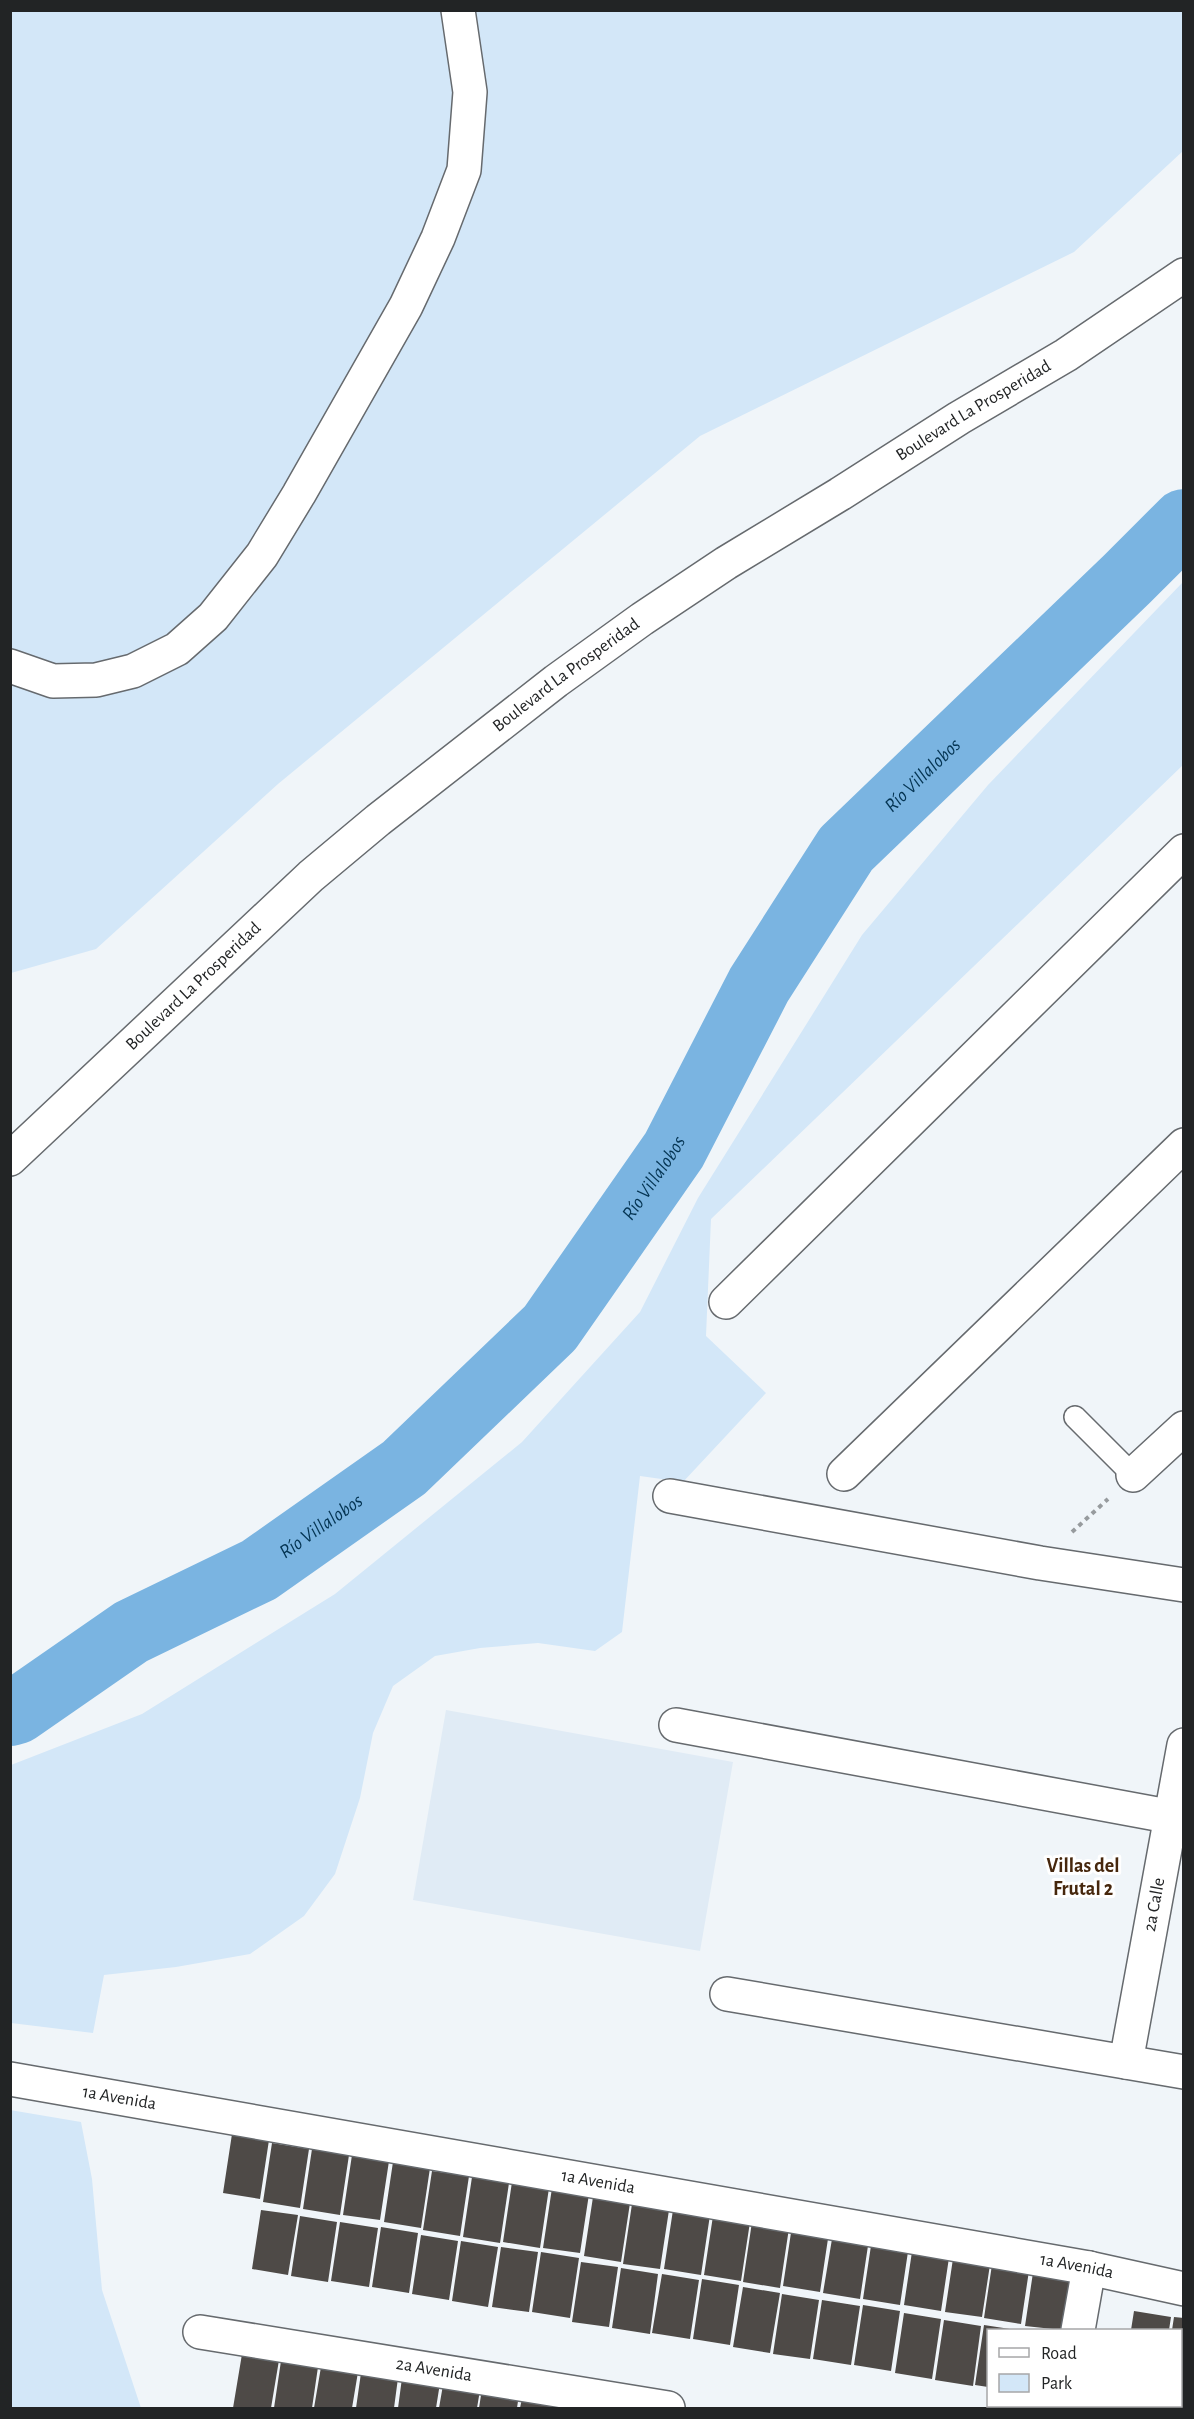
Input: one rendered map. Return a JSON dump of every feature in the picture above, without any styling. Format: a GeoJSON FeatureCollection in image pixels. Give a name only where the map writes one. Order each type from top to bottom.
{"type":"FeatureCollection","features":[{"type":"Feature","properties":{"kind":"street"},"geometry":{"type":"LineString","coordinates":[[10,666],[53,681],[96,680],[133,671],[177,649],[213,617],[262,555],[406,306],[438,238],[464,170],[470,92],[458,10]]}},
{"type":"Feature","properties":{"kind":"street","name":"Boulevard La Prosperidad"},"geometry":{"type":"LineString","coordinates":[[10,1159],[311,876],[396,806],[556,681],[642,619],[726,563],[959,418],[1066,355],[1184,275]]}},
{"type":"Feature","properties":{"kind":"street"},"geometry":{"type":"LineString","coordinates":[[726,1302],[1184,851]]}},
{"type":"Feature","properties":{"kind":"street"},"geometry":{"type":"LineString","coordinates":[[844,1474],[1184,1145]]}},
{"type":"Feature","properties":{"kind":"street"},"geometry":{"type":"LineString","coordinates":[[1133,1475],[1184,1428]]}},
{"type":"Feature","properties":{"kind":"street"},"geometry":{"type":"LineString","coordinates":[[670,1496],[1040,1563],[1184,1585]]}},
{"type":"Feature","properties":{"kind":"street"},"geometry":{"type":"LineString","coordinates":[[676,1725],[1178,1818]]}},
{"type":"Feature","properties":{"kind":"street","name":"2a Calle"},"geometry":{"type":"LineString","coordinates":[[1126,2062],[1178,1818],[1184,1745]]}},
{"type":"Feature","properties":{"kind":"street"},"geometry":{"type":"LineString","coordinates":[[727,1994],[1184,2072]]}},
{"type":"Feature","properties":{"kind":"street","name":"1a Avenida"},"geometry":{"type":"LineString","coordinates":[[10,2079],[1089,2268],[1184,2289]]}},
{"type":"Feature","properties":{"kind":"street"},"geometry":{"type":"LineString","coordinates":[[1078,2329],[1089,2268]]}},
{"type":"Feature","properties":{"kind":"street","name":"2a Avenida"},"geometry":{"type":"LineString","coordinates":[[200,2332],[668,2409]]}},
{"type":"Feature","properties":{"kind":"lane"},"geometry":{"type":"LineString","coordinates":[[1075,1417],[1133,1475]]}},
{"type":"Feature","properties":{"kind":"path"},"geometry":{"type":"LineString","coordinates":[[1040,1563],[1133,1475]]}},
{"type":"Feature","properties":{"kind":"shaded area"},"geometry":{"type":"Polygon","coordinates":[[[446,1710],[733,1762],[700,1951],[413,1900],[446,1710]]]}},
{"type":"Feature","properties":{"kind":"green space"},"geometry":{"type":"Polygon","coordinates":[[[11,11],[1183,11],[1183,151],[1074,252],[700,436],[278,784],[96,949],[11,973],[11,11]]]}},
{"type":"Feature","properties":{"kind":"green space"},"geometry":{"type":"Polygon","coordinates":[[[1183,582],[1183,765],[711,1219],[706,1336],[766,1393],[683,1482],[640,1476],[622,1632],[595,1651],[538,1643],[480,1648],[435,1656],[393,1686],[373,1733],[360,1798],[335,1874],[304,1916],[250,1954],[176,1967],[104,1975],[93,2033],[11,2023],[11,1765],[142,1714],[335,1594],[522,1442],[640,1312],[698,1198],[862,935],[988,785],[1183,582]]]}},
{"type":"Feature","properties":{"kind":"green space"},"geometry":{"type":"Polygon","coordinates":[[[10,2110],[81,2122],[92,2179],[102,2290],[141,2408],[11,2408],[10,2110]]]}},
{"type":"Feature","properties":{"kind":"building"},"geometry":{"type":"Polygon","coordinates":[[[232,2134],[269,2140],[260,2199],[223,2193],[232,2134]]]}},
{"type":"Feature","properties":{"kind":"building"},"geometry":{"type":"Polygon","coordinates":[[[272,2143],[309,2149],[300,2208],[263,2202],[272,2143]]]}},
{"type":"Feature","properties":{"kind":"building"},"geometry":{"type":"Polygon","coordinates":[[[312,2149],[349,2155],[340,2215],[303,2209],[312,2149]]]}},
{"type":"Feature","properties":{"kind":"building"},"geometry":{"type":"Polygon","coordinates":[[[352,2155],[389,2161],[380,2220],[343,2215],[352,2155]]]}},
{"type":"Feature","properties":{"kind":"building"},"geometry":{"type":"Polygon","coordinates":[[[393,2162],[430,2168],[421,2228],[384,2222],[393,2162]]]}},
{"type":"Feature","properties":{"kind":"building"},"geometry":{"type":"Polygon","coordinates":[[[432,2171],[469,2176],[460,2236],[423,2230],[432,2171]]]}},
{"type":"Feature","properties":{"kind":"building"},"geometry":{"type":"Polygon","coordinates":[[[472,2177],[509,2183],[500,2243],[463,2237],[472,2177]]]}},
{"type":"Feature","properties":{"kind":"building"},"geometry":{"type":"Polygon","coordinates":[[[512,2182],[549,2188],[540,2248],[503,2242],[512,2182]]]}},
{"type":"Feature","properties":{"kind":"building"},"geometry":{"type":"Polygon","coordinates":[[[552,2188],[589,2194],[580,2253],[543,2248],[552,2188]]]}},
{"type":"Feature","properties":{"kind":"building"},"geometry":{"type":"Polygon","coordinates":[[[593,2197],[630,2203],[621,2262],[584,2256],[593,2197]]]}},
{"type":"Feature","properties":{"kind":"building"},"geometry":{"type":"Polygon","coordinates":[[[632,2204],[669,2210],[660,2269],[623,2264],[632,2204]]]}},
{"type":"Feature","properties":{"kind":"building"},"geometry":{"type":"Polygon","coordinates":[[[261,2210],[298,2215],[288,2275],[252,2269],[261,2210]]]}},
{"type":"Feature","properties":{"kind":"building"},"geometry":{"type":"Polygon","coordinates":[[[673,2210],[710,2215],[701,2275],[664,2269],[673,2210]]]}},
{"type":"Feature","properties":{"kind":"building"},"geometry":{"type":"Polygon","coordinates":[[[300,2216],[337,2222],[328,2282],[291,2276],[300,2216]]]}},
{"type":"Feature","properties":{"kind":"building"},"geometry":{"type":"Polygon","coordinates":[[[713,2216],[750,2222],[741,2281],[704,2275],[713,2216]]]}},
{"type":"Feature","properties":{"kind":"building"},"geometry":{"type":"Polygon","coordinates":[[[340,2222],[378,2228],[369,2287],[331,2281],[340,2222]]]}},
{"type":"Feature","properties":{"kind":"building"},"geometry":{"type":"Polygon","coordinates":[[[752,2222],[789,2228],[780,2288],[743,2282],[752,2222]]]}},
{"type":"Feature","properties":{"kind":"building"},"geometry":{"type":"Polygon","coordinates":[[[792,2226],[829,2232],[820,2292],[783,2286],[792,2226]]]}},
{"type":"Feature","properties":{"kind":"building"},"geometry":{"type":"Polygon","coordinates":[[[381,2227],[418,2233],[409,2293],[372,2287],[381,2227]]]}},
{"type":"Feature","properties":{"kind":"building"},"geometry":{"type":"Polygon","coordinates":[[[833,2233],[869,2239],[860,2299],[823,2293],[833,2233]]]}},
{"type":"Feature","properties":{"kind":"building"},"geometry":{"type":"Polygon","coordinates":[[[421,2235],[458,2241],[449,2300],[412,2294],[421,2235]]]}},
{"type":"Feature","properties":{"kind":"building"},"geometry":{"type":"Polygon","coordinates":[[[872,2239],[909,2245],[900,2305],[863,2299],[872,2239]]]}},
{"type":"Feature","properties":{"kind":"building"},"geometry":{"type":"Polygon","coordinates":[[[461,2241],[498,2247],[488,2307],[452,2301],[461,2241]]]}},
{"type":"Feature","properties":{"kind":"building"},"geometry":{"type":"Polygon","coordinates":[[[913,2245],[950,2251],[941,2311],[904,2305],[913,2245]]]}},
{"type":"Feature","properties":{"kind":"building"},"geometry":{"type":"Polygon","coordinates":[[[501,2247],[538,2252],[529,2312],[492,2307],[501,2247]]]}},
{"type":"Feature","properties":{"kind":"building"},"geometry":{"type":"Polygon","coordinates":[[[541,2252],[579,2258],[570,2318],[532,2312],[541,2252]]]}},
{"type":"Feature","properties":{"kind":"building"},"geometry":{"type":"Polygon","coordinates":[[[954,2252],[991,2258],[982,2317],[945,2312],[954,2252]]]}},
{"type":"Feature","properties":{"kind":"building"},"geometry":{"type":"Polygon","coordinates":[[[993,2258],[1030,2264],[1021,2324],[984,2318],[993,2258]]]}},
{"type":"Feature","properties":{"kind":"building"},"geometry":{"type":"Polygon","coordinates":[[[581,2262],[618,2267],[609,2327],[572,2322],[581,2262]]]}},
{"type":"Feature","properties":{"kind":"building"},"geometry":{"type":"Polygon","coordinates":[[[1034,2266],[1071,2271],[1062,2329],[1025,2326],[1034,2266]]]}},
{"type":"Feature","properties":{"kind":"building"},"geometry":{"type":"Polygon","coordinates":[[[621,2268],[658,2274],[650,2334],[612,2328],[621,2268]]]}},
{"type":"Feature","properties":{"kind":"building"},"geometry":{"type":"Polygon","coordinates":[[[662,2274],[699,2280],[690,2339],[652,2333],[662,2274]]]}},
{"type":"Feature","properties":{"kind":"building"},"geometry":{"type":"Polygon","coordinates":[[[702,2279],[739,2285],[730,2345],[693,2339],[702,2279]]]}},
{"type":"Feature","properties":{"kind":"building"},"geometry":{"type":"Polygon","coordinates":[[[743,2287],[780,2293],[770,2353],[733,2347],[743,2287]]]}},
{"type":"Feature","properties":{"kind":"building"},"geometry":{"type":"Polygon","coordinates":[[[782,2294],[819,2300],[810,2359],[773,2354],[782,2294]]]}},
{"type":"Feature","properties":{"kind":"building"},"geometry":{"type":"Polygon","coordinates":[[[822,2300],[860,2306],[851,2365],[813,2359],[822,2300]]]}},
{"type":"Feature","properties":{"kind":"building"},"geometry":{"type":"Polygon","coordinates":[[[863,2305],[900,2311],[891,2371],[854,2365],[863,2305]]]}},
{"type":"Feature","properties":{"kind":"building"},"geometry":{"type":"Polygon","coordinates":[[[1134,2311],[1171,2317],[1169,2329],[1131,2329],[1134,2311]]]}},
{"type":"Feature","properties":{"kind":"building"},"geometry":{"type":"Polygon","coordinates":[[[904,2313],[941,2319],[932,2379],[895,2373],[904,2313]]]}},
{"type":"Feature","properties":{"kind":"building"},"geometry":{"type":"Polygon","coordinates":[[[1174,2317],[1184,2318],[1184,2380],[1182,2380],[1182,2329],[1172,2329],[1174,2317]]]}},
{"type":"Feature","properties":{"kind":"building"},"geometry":{"type":"Polygon","coordinates":[[[944,2320],[981,2326],[973,2386],[935,2380],[944,2320]]]}},
{"type":"Feature","properties":{"kind":"building"},"geometry":{"type":"Polygon","coordinates":[[[984,2325],[1010,2329],[987,2329],[987,2387],[975,2385],[984,2325]]]}},
{"type":"Feature","properties":{"kind":"building"},"geometry":{"type":"Polygon","coordinates":[[[242,2354],[279,2360],[271,2408],[233,2408],[242,2354]]]}},
{"type":"Feature","properties":{"kind":"building"},"geometry":{"type":"Polygon","coordinates":[[[281,2361],[318,2367],[312,2408],[274,2408],[281,2361]]]}},
{"type":"Feature","properties":{"kind":"building"},"geometry":{"type":"Polygon","coordinates":[[[321,2367],[358,2372],[352,2408],[314,2408],[321,2367]]]}},
{"type":"Feature","properties":{"kind":"building"},"geometry":{"type":"Polygon","coordinates":[[[361,2373],[398,2378],[394,2408],[356,2408],[361,2373]]]}},
{"type":"Feature","properties":{"kind":"building"},"geometry":{"type":"Polygon","coordinates":[[[402,2378],[440,2383],[436,2408],[398,2408],[402,2378]]]}},
{"type":"Feature","properties":{"kind":"building"},"geometry":{"type":"Polygon","coordinates":[[[443,2385],[480,2390],[477,2408],[439,2408],[443,2385]]]}},
{"type":"Feature","properties":{"kind":"building"},"geometry":{"type":"Polygon","coordinates":[[[482,2389],[519,2394],[517,2408],[479,2408],[482,2389]]]}},
{"type":"Feature","properties":{"kind":"building"},"geometry":{"type":"Polygon","coordinates":[[[523,2394],[560,2399],[558,2408],[520,2408],[523,2394]]]}},
{"type":"Feature","properties":{"kind":"building"},"geometry":{"type":"Polygon","coordinates":[[[1098,2407],[1136,2407],[1136,2408],[1098,2407]]]}},
{"type":"Feature","properties":{"kind":"building"},"geometry":{"type":"Polygon","coordinates":[[[1142,2407],[1180,2407],[1180,2408],[1142,2407]]]}},
{"type":"Feature","properties":{"kind":"waterway","name":"Río Villalobos"},"geometry":{"type":"LineString","coordinates":[[10,1713],[17,1711],[131,1632],[259,1570],[404,1468],[550,1328],[674,1150],[759,985],[846,849],[1184,522]]}},
{"type":"Feature","properties":{"kind":"district","name":"Villas del Frutal 2"},"geometry":{"type":"Point","coordinates":[1083,1878]}}]}
